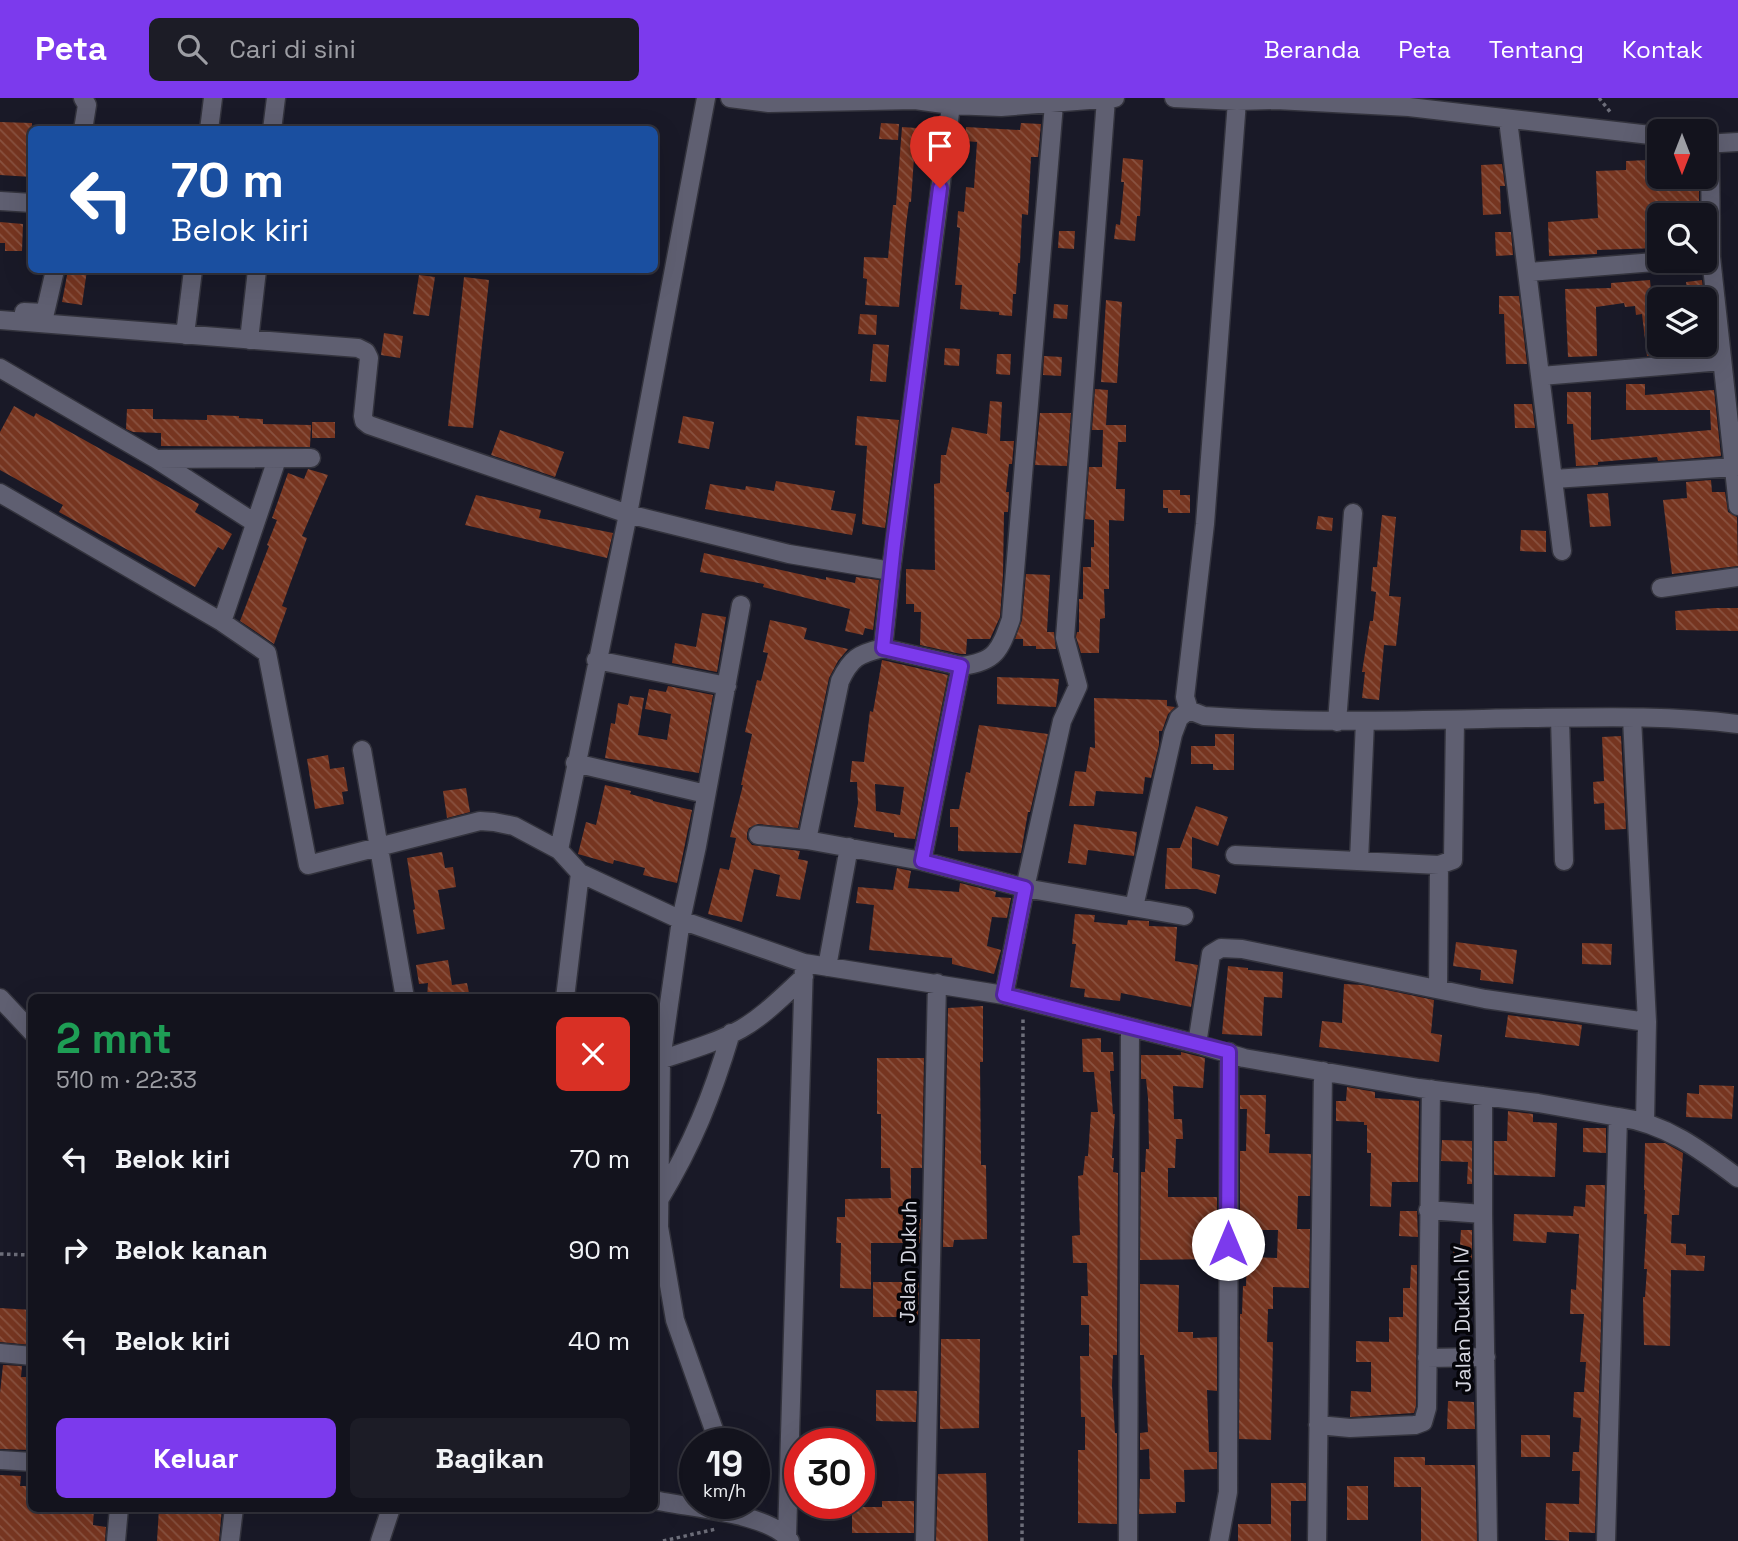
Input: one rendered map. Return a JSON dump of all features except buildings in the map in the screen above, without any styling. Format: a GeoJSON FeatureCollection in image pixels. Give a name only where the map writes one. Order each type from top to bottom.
{"type":"FeatureCollection","features":[{"type":"Feature","properties":{"kind":"street"},"geometry":{"type":"LineString","coordinates":[[83,98],[87,105],[84,126]]}},
{"type":"Feature","properties":{"kind":"street"},"geometry":{"type":"LineString","coordinates":[[210,126],[213,98]]}},
{"type":"Feature","properties":{"kind":"street"},"geometry":{"type":"LineString","coordinates":[[272,126],[276,98]]}},
{"type":"Feature","properties":{"kind":"street"},"geometry":{"type":"LineString","coordinates":[[559,850],[628,514],[706,98]]}},
{"type":"Feature","properties":{"kind":"street"},"geometry":{"type":"LineString","coordinates":[[730,98],[751,102],[915,99],[951,105],[1001,107],[1110,99],[1065,638],[1077,686],[1062,721],[1004,995]]}},
{"type":"Feature","properties":{"kind":"street"},"geometry":{"type":"LineString","coordinates":[[1174,98],[1410,102],[1508,120],[1647,135]]}},
{"type":"Feature","properties":{"kind":"street"},"geometry":{"type":"LineString","coordinates":[[1189,710],[1185,697],[1205,523],[1237,101]]}},
{"type":"Feature","properties":{"kind":"street"},"geometry":{"type":"LineString","coordinates":[[807,840],[840,681],[849,663],[858,656],[883,648],[961,666],[981,664],[1001,647],[1011,619],[1054,104]]}},
{"type":"Feature","properties":{"kind":"street"},"geometry":{"type":"LineString","coordinates":[[883,648],[951,105]]}},
{"type":"Feature","properties":{"kind":"street"},"geometry":{"type":"LineString","coordinates":[[1508,120],[1562,551]]}},
{"type":"Feature","properties":{"kind":"street"},"geometry":{"type":"LineString","coordinates":[[1717,143],[1738,142]]}},
{"type":"Feature","properties":{"kind":"street"},"geometry":{"type":"LineString","coordinates":[[0,201],[28,203]]}},
{"type":"Feature","properties":{"kind":"street"},"geometry":{"type":"LineString","coordinates":[[1529,272],[1647,263]]}},
{"type":"Feature","properties":{"kind":"street"},"geometry":{"type":"LineString","coordinates":[[0,311],[45,313],[54,273]]}},
{"type":"Feature","properties":{"kind":"street"},"geometry":{"type":"LineString","coordinates":[[185,335],[193,273]]}},
{"type":"Feature","properties":{"kind":"street"},"geometry":{"type":"LineString","coordinates":[[249,340],[257,273]]}},
{"type":"Feature","properties":{"kind":"street"},"geometry":{"type":"LineString","coordinates":[[1710,273],[1734,437],[1738,506]]}},
{"type":"Feature","properties":{"kind":"street"},"geometry":{"type":"LineString","coordinates":[[0,320],[358,348],[366,352],[369,358],[363,416],[369,425],[628,514],[789,554],[891,571]]}},
{"type":"Feature","properties":{"kind":"street"},"geometry":{"type":"LineString","coordinates":[[1541,376],[1722,361]]}},
{"type":"Feature","properties":{"kind":"street"},"geometry":{"type":"LineString","coordinates":[[0,368],[156,459],[255,523]]}},
{"type":"Feature","properties":{"kind":"street"},"geometry":{"type":"LineString","coordinates":[[156,459],[311,458]]}},
{"type":"Feature","properties":{"kind":"street"},"geometry":{"type":"LineString","coordinates":[[222,622],[277,459]]}},
{"type":"Feature","properties":{"kind":"street"},"geometry":{"type":"LineString","coordinates":[[1554,479],[1734,467]]}},
{"type":"Feature","properties":{"kind":"street"},"geometry":{"type":"LineString","coordinates":[[0,493],[222,622],[267,653],[308,864],[480,821],[514,826],[559,850],[580,873],[681,920],[804,970],[827,967],[1004,995],[1244,1058],[1645,1122],[1691,1143],[1738,1178]]}},
{"type":"Feature","properties":{"kind":"street"},"geometry":{"type":"LineString","coordinates":[[1337,722],[1353,513]]}},
{"type":"Feature","properties":{"kind":"street"},"geometry":{"type":"LineString","coordinates":[[1661,588],[1738,577]]}},
{"type":"Feature","properties":{"kind":"street"},"geometry":{"type":"LineString","coordinates":[[713,1428],[675,1320],[659,1227],[658,1061],[681,920],[741,605]]}},
{"type":"Feature","properties":{"kind":"street"},"geometry":{"type":"LineString","coordinates":[[596,660],[727,686]]}},
{"type":"Feature","properties":{"kind":"street"},"geometry":{"type":"LineString","coordinates":[[922,861],[961,666]]}},
{"type":"Feature","properties":{"kind":"street"},"geometry":{"type":"LineString","coordinates":[[1189,710],[1204,716],[1337,722],[1632,718],[1706,720],[1738,724]]}},
{"type":"Feature","properties":{"kind":"street"},"geometry":{"type":"LineString","coordinates":[[1134,907],[1173,734],[1179,718],[1189,710]]}},
{"type":"Feature","properties":{"kind":"street"},"geometry":{"type":"LineString","coordinates":[[1560,718],[1564,861]]}},
{"type":"Feature","properties":{"kind":"street"},"geometry":{"type":"LineString","coordinates":[[1632,718],[1647,1023],[1645,1122]]}},
{"type":"Feature","properties":{"kind":"street"},"geometry":{"type":"LineString","coordinates":[[1235,855],[1439,865],[1453,860],[1454,720]]}},
{"type":"Feature","properties":{"kind":"street"},"geometry":{"type":"LineString","coordinates":[[1359,861],[1365,721]]}},
{"type":"Feature","properties":{"kind":"street"},"geometry":{"type":"LineString","coordinates":[[362,750],[404,994]]}},
{"type":"Feature","properties":{"kind":"street"},"geometry":{"type":"LineString","coordinates":[[575,763],[706,794]]}},
{"type":"Feature","properties":{"kind":"street"},"geometry":{"type":"LineString","coordinates":[[758,835],[849,847],[922,861],[1025,888],[1184,916]]}},
{"type":"Feature","properties":{"kind":"street"},"geometry":{"type":"LineString","coordinates":[[827,967],[849,847]]}},
{"type":"Feature","properties":{"kind":"street"},"geometry":{"type":"LineString","coordinates":[[1438,989],[1439,865]]}},
{"type":"Feature","properties":{"kind":"street"},"geometry":{"type":"LineString","coordinates":[[565,994],[580,873]]}},
{"type":"Feature","properties":{"kind":"street"},"geometry":{"type":"LineString","coordinates":[[1197,1044],[1211,954],[1221,948],[1242,949],[1485,999],[1647,1023]]}},
{"type":"Feature","properties":{"kind":"street"},"geometry":{"type":"LineString","coordinates":[[658,1061],[742,1028],[780,999],[804,970]]}},
{"type":"Feature","properties":{"kind":"street"},"geometry":{"type":"LineString","coordinates":[[788,1539],[804,970]]}},
{"type":"Feature","properties":{"kind":"street","name":"Jalan Dukuh"},"geometry":{"type":"LineString","coordinates":[[925,1541],[937,984]]}},
{"type":"Feature","properties":{"kind":"street"},"geometry":{"type":"LineString","coordinates":[[0,998],[28,1028]]}},
{"type":"Feature","properties":{"kind":"street"},"geometry":{"type":"LineString","coordinates":[[1128,1541],[1130,1028]]}},
{"type":"Feature","properties":{"kind":"street"},"geometry":{"type":"LineString","coordinates":[[659,1200],[681,1164],[700,1124],[716,1084],[731,1033]]}},
{"type":"Feature","properties":{"kind":"street"},"geometry":{"type":"LineString","coordinates":[[1219,1541],[1228,1492],[1229,1052]]}},
{"type":"Feature","properties":{"kind":"street"},"geometry":{"type":"LineString","coordinates":[[1317,1541],[1323,1071]]}},
{"type":"Feature","properties":{"kind":"street"},"geometry":{"type":"LineString","coordinates":[[1318,1425],[1350,1428],[1415,1425],[1423,1422],[1427,1408],[1432,1088]]}},
{"type":"Feature","properties":{"kind":"street","name":"Jalan Dukuh IV"},"geometry":{"type":"LineString","coordinates":[[1483,1096],[1488,1541]]}},
{"type":"Feature","properties":{"kind":"street"},"geometry":{"type":"LineString","coordinates":[[1606,1541],[1618,1117]]}},
{"type":"Feature","properties":{"kind":"street"},"geometry":{"type":"LineString","coordinates":[[1428,1210],[1483,1214]]}},
{"type":"Feature","properties":{"kind":"street"},"geometry":{"type":"LineString","coordinates":[[0,1353],[28,1356]]}},
{"type":"Feature","properties":{"kind":"street"},"geometry":{"type":"LineString","coordinates":[[1427,1358],[1486,1357]]}},
{"type":"Feature","properties":{"kind":"street"},"geometry":{"type":"LineString","coordinates":[[0,1460],[28,1462]]}},
{"type":"Feature","properties":{"kind":"street"},"geometry":{"type":"LineString","coordinates":[[658,1500],[679,1503]]}},
{"type":"Feature","properties":{"kind":"street"},"geometry":{"type":"LineString","coordinates":[[117,1541],[119,1512]]}},
{"type":"Feature","properties":{"kind":"street"},"geometry":{"type":"LineString","coordinates":[[230,1541],[234,1512]]}},
{"type":"Feature","properties":{"kind":"street"},"geometry":{"type":"LineString","coordinates":[[380,1541],[390,1512]]}},
{"type":"Feature","properties":{"kind":"street"},"geometry":{"type":"LineString","coordinates":[[759,1519],[788,1539]]}},
{"type":"Feature","properties":{"kind":"path"},"geometry":{"type":"LineString","coordinates":[[1022,1541],[1023,1000]]}},
{"type":"Feature","properties":{"kind":"path"},"geometry":{"type":"LineString","coordinates":[[0,1254],[28,1255]]}},
{"type":"Feature","properties":{"kind":"path"},"geometry":{"type":"LineString","coordinates":[[663,1541],[716,1529]]}},
{"type":"Feature","properties":{"kind":"route"},"geometry":{"type":"LineString","coordinates":[[940,188],[883,648],[961,666],[922,861],[1025,888],[1004,995],[1229,1052],[1228,1244]]}}]}
